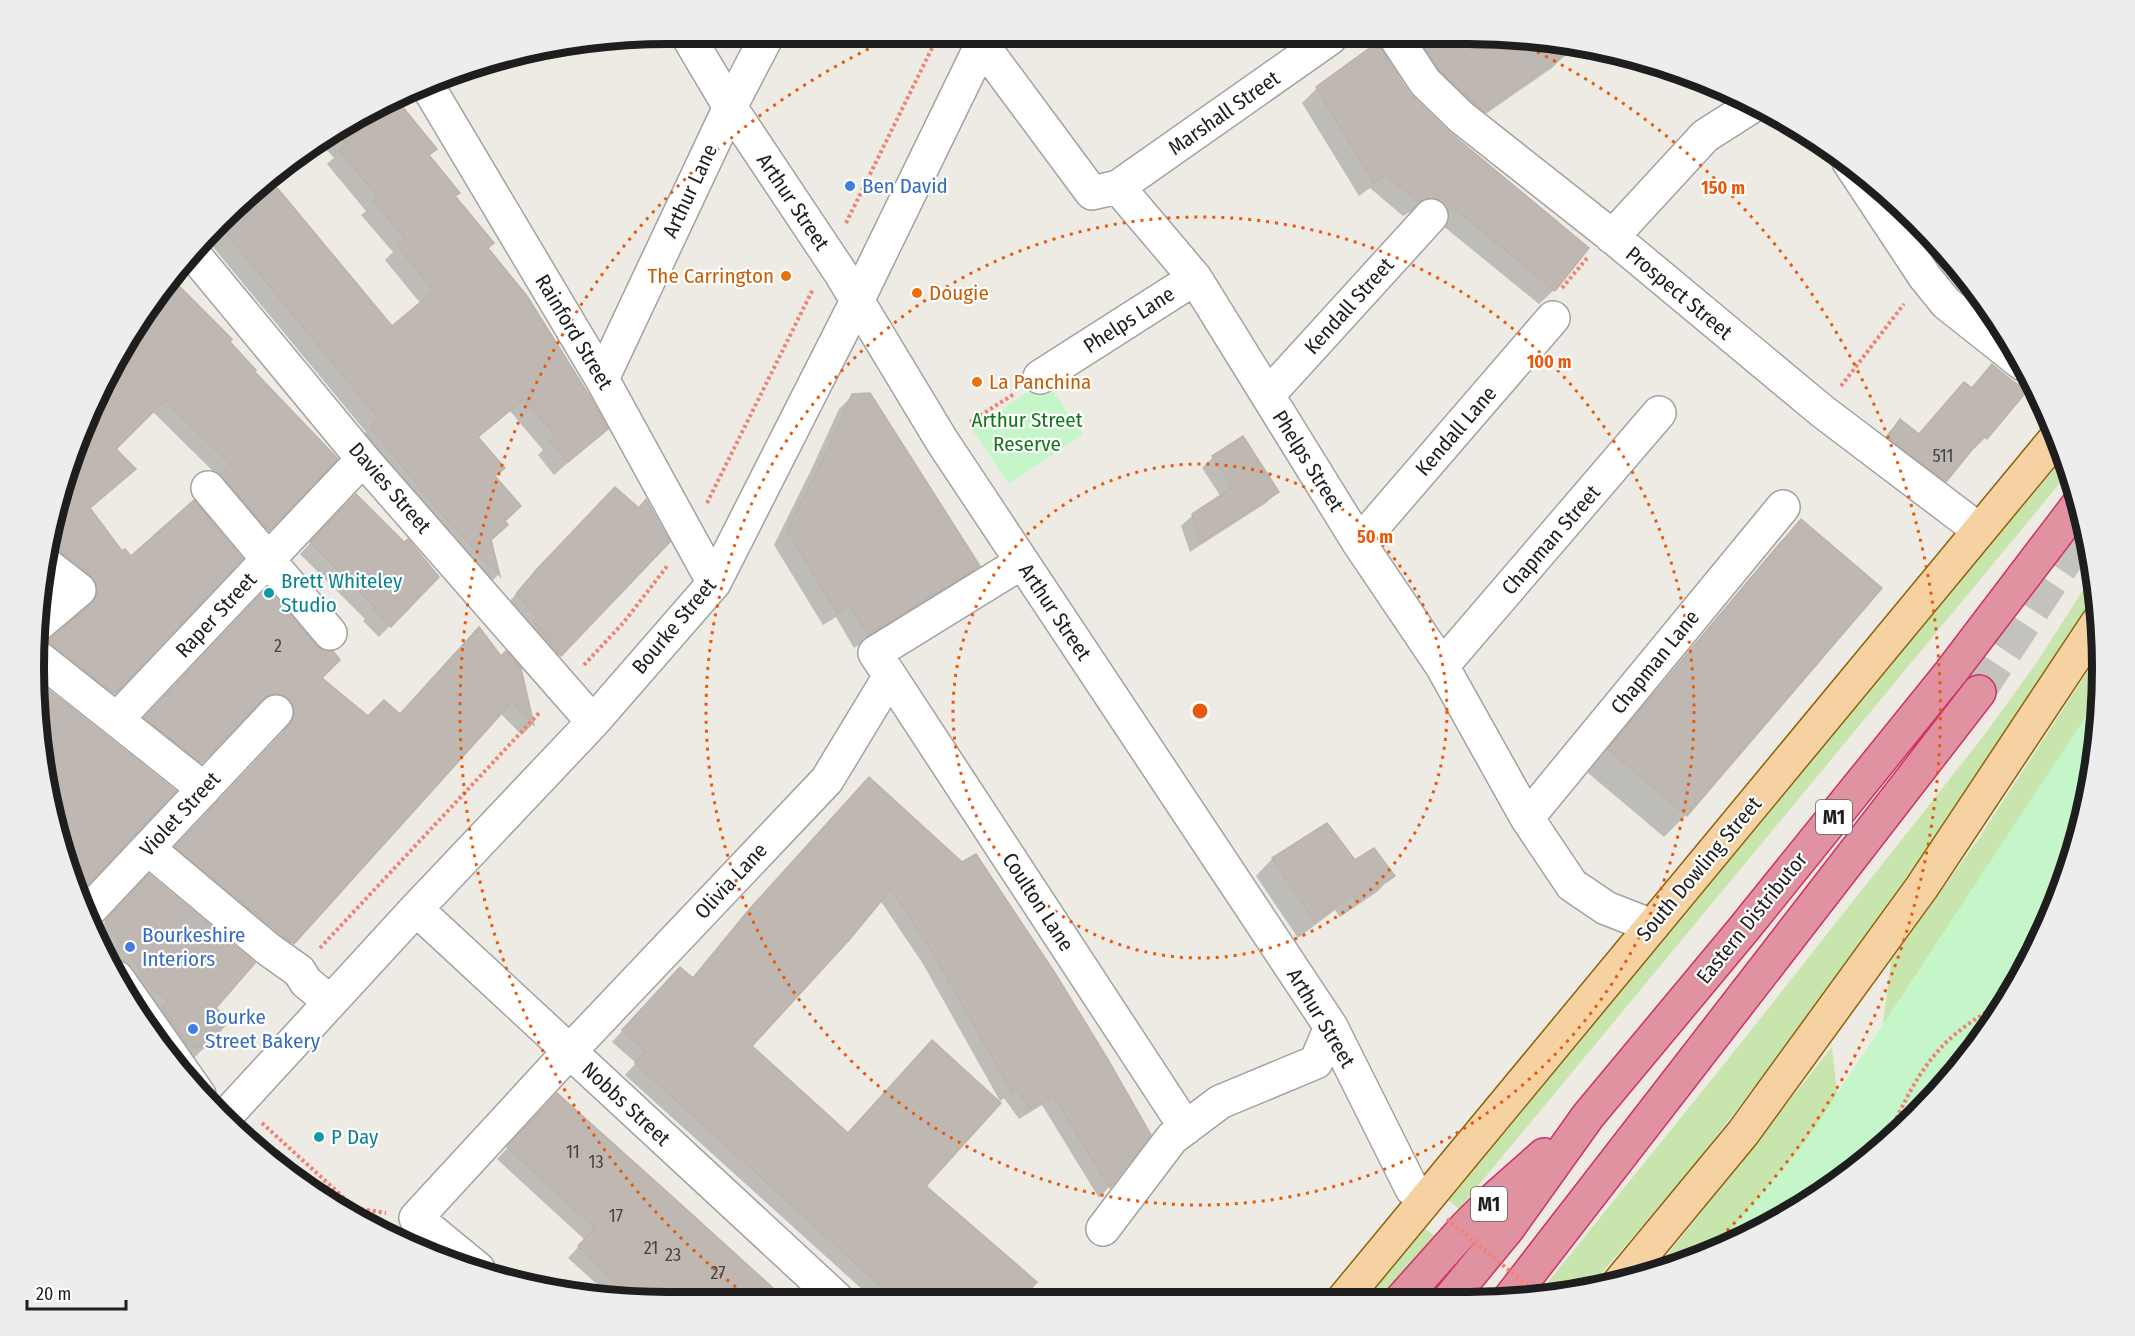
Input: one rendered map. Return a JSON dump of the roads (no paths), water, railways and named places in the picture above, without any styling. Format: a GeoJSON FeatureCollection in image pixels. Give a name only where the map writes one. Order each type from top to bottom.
{"type":"FeatureCollection","features":[{"type":"Feature","properties":{"kind":"highway","name":"Eastern Distributor"},"geometry":{"type":"LineString","coordinates":[[1455,1292],[1508,1228],[1588,1116],[1742,931],[1944,681],[2072,513]]}},
{"type":"Feature","properties":{"kind":"highway","name":"Eastern Distributor"},"geometry":{"type":"LineString","coordinates":[[1516,1290],[1979,692]]}},
{"type":"Feature","properties":{"kind":"highway","name":"M1"},"geometry":{"type":"LineString","coordinates":[[1409,1292],[1483,1210],[1588,1116]]}},
{"type":"Feature","properties":{"kind":"main road","name":"South Dowling Street"},"geometry":{"type":"LineString","coordinates":[[1349,1292],[2050,445]]}},
{"type":"Feature","properties":{"kind":"main road"},"geometry":{"type":"LineString","coordinates":[[1629,1271],[1743,1133],[1923,887],[2090,634]]}},
{"type":"Feature","properties":{"kind":"street","name":"Arthur Street"},"geometry":{"type":"LineString","coordinates":[[693,44],[730,107],[840,272],[942,441],[1331,1027],[1412,1190]]}},
{"type":"Feature","properties":{"kind":"street","name":"Arthur Lane"},"geometry":{"type":"LineString","coordinates":[[602,379],[730,107],[763,44]]}},
{"type":"Feature","properties":{"kind":"street","name":"Bourke Street"},"geometry":{"type":"LineString","coordinates":[[229,1113],[416,909],[593,722],[714,583],[857,301],[980,44]]}},
{"type":"Feature","properties":{"kind":"street"},"geometry":{"type":"LineString","coordinates":[[983,44],[1092,193],[1118,187]]}},
{"type":"Feature","properties":{"kind":"street","name":"Marshall Street"},"geometry":{"type":"LineString","coordinates":[[1118,187],[1321,44]]}},
{"type":"Feature","properties":{"kind":"street","name":"Prospect Street"},"geometry":{"type":"LineString","coordinates":[[1400,44],[1425,82],[1461,117],[1610,235],[1822,411],[1979,530]]}},
{"type":"Feature","properties":{"kind":"street","name":"Rainford Street"},"geometry":{"type":"LineString","coordinates":[[430,91],[602,379],[714,583]]}},
{"type":"Feature","properties":{"kind":"street"},"geometry":{"type":"LineString","coordinates":[[1610,235],[1705,136],[1746,110]]}},
{"type":"Feature","properties":{"kind":"street","name":"Phelps Street"},"geometry":{"type":"LineString","coordinates":[[1118,187],[1195,278],[1359,543],[1442,666],[1527,818],[1572,885],[1606,909],[1652,926]]}},
{"type":"Feature","properties":{"kind":"street"},"geometry":{"type":"LineString","coordinates":[[1866,188],[1925,277],[1946,303],[2003,348]]}},
{"type":"Feature","properties":{"kind":"street","name":"Kendall Street"},"geometry":{"type":"LineString","coordinates":[[1268,395],[1431,216]]}},
{"type":"Feature","properties":{"kind":"street","name":"Davies Street"},"geometry":{"type":"LineString","coordinates":[[196,258],[363,459],[593,722]]}},
{"type":"Feature","properties":{"kind":"street","name":"Phelps Lane"},"geometry":{"type":"LineString","coordinates":[[1040,377],[1195,278]]}},
{"type":"Feature","properties":{"kind":"street","name":"Kendall Lane"},"geometry":{"type":"LineString","coordinates":[[1359,543],[1553,318]]}},
{"type":"Feature","properties":{"kind":"street","name":"Chapman Street"},"geometry":{"type":"LineString","coordinates":[[1442,666],[1659,414]]}},
{"type":"Feature","properties":{"kind":"street","name":"Raper Street"},"geometry":{"type":"LineString","coordinates":[[117,719],[363,459]]}},
{"type":"Feature","properties":{"kind":"street"},"geometry":{"type":"LineString","coordinates":[[208,488],[330,633]]}},
{"type":"Feature","properties":{"kind":"street","name":"Chapman Lane"},"geometry":{"type":"LineString","coordinates":[[1527,818],[1783,507]]}},
{"type":"Feature","properties":{"kind":"street"},"geometry":{"type":"LineString","coordinates":[[890,676],[875,652],[1022,562]]}},
{"type":"Feature","properties":{"kind":"street"},"geometry":{"type":"LineString","coordinates":[[46,618],[79,590],[52,569]]}},
{"type":"Feature","properties":{"kind":"street"},"geometry":{"type":"LineString","coordinates":[[44,662],[204,789]]}},
{"type":"Feature","properties":{"kind":"street","name":"Olivia Lane"},"geometry":{"type":"LineString","coordinates":[[465,1258],[416,1218],[569,1052],[827,780],[890,676]]}},
{"type":"Feature","properties":{"kind":"street","name":"Coulton Lane"},"geometry":{"type":"LineString","coordinates":[[890,676],[1186,1128]]}},
{"type":"Feature","properties":{"kind":"street","name":"Violet Street"},"geometry":{"type":"LineString","coordinates":[[92,908],[276,712]]}},
{"type":"Feature","properties":{"kind":"street"},"geometry":{"type":"LineString","coordinates":[[147,850],[298,971],[306,982],[330,1002]]}},
{"type":"Feature","properties":{"kind":"street","name":"Nobbs Street"},"geometry":{"type":"LineString","coordinates":[[416,909],[829,1292]]}},
{"type":"Feature","properties":{"kind":"street"},"geometry":{"type":"LineString","coordinates":[[1103,1229],[1172,1138],[1220,1102],[1316,1062],[1331,1027]]}},
{"type":"Feature","properties":{"kind":"tunnel"},"geometry":{"type":"LineString","coordinates":[[1979,692],[2079,541]]}},
{"type":"Feature","properties":{"kind":"place","name":"Ben David"},"geometry":{"type":"Point","coordinates":[850,186]}},
{"type":"Feature","properties":{"kind":"place","name":"The Carrington"},"geometry":{"type":"Point","coordinates":[786,276]}},
{"type":"Feature","properties":{"kind":"place","name":"Dougie"},"geometry":{"type":"Point","coordinates":[917,293]}},
{"type":"Feature","properties":{"kind":"place","name":"La Panchina"},"geometry":{"type":"Point","coordinates":[977,382]}},
{"type":"Feature","properties":{"kind":"place","name":"Brett Whiteley Studio"},"geometry":{"type":"Point","coordinates":[269,593]}},
{"type":"Feature","properties":{"kind":"place","name":"Bourkeshire Interiors"},"geometry":{"type":"Point","coordinates":[130,947]}},
{"type":"Feature","properties":{"kind":"place","name":"Bourke Street Bakery"},"geometry":{"type":"Point","coordinates":[193,1029]}},
{"type":"Feature","properties":{"kind":"place","name":"P Day"},"geometry":{"type":"Point","coordinates":[319,1137]}},
{"type":"Feature","properties":{"kind":"park label","name":"Arthur Street Reserve"},"geometry":{"type":"Point","coordinates":[1027,432]}}]}
